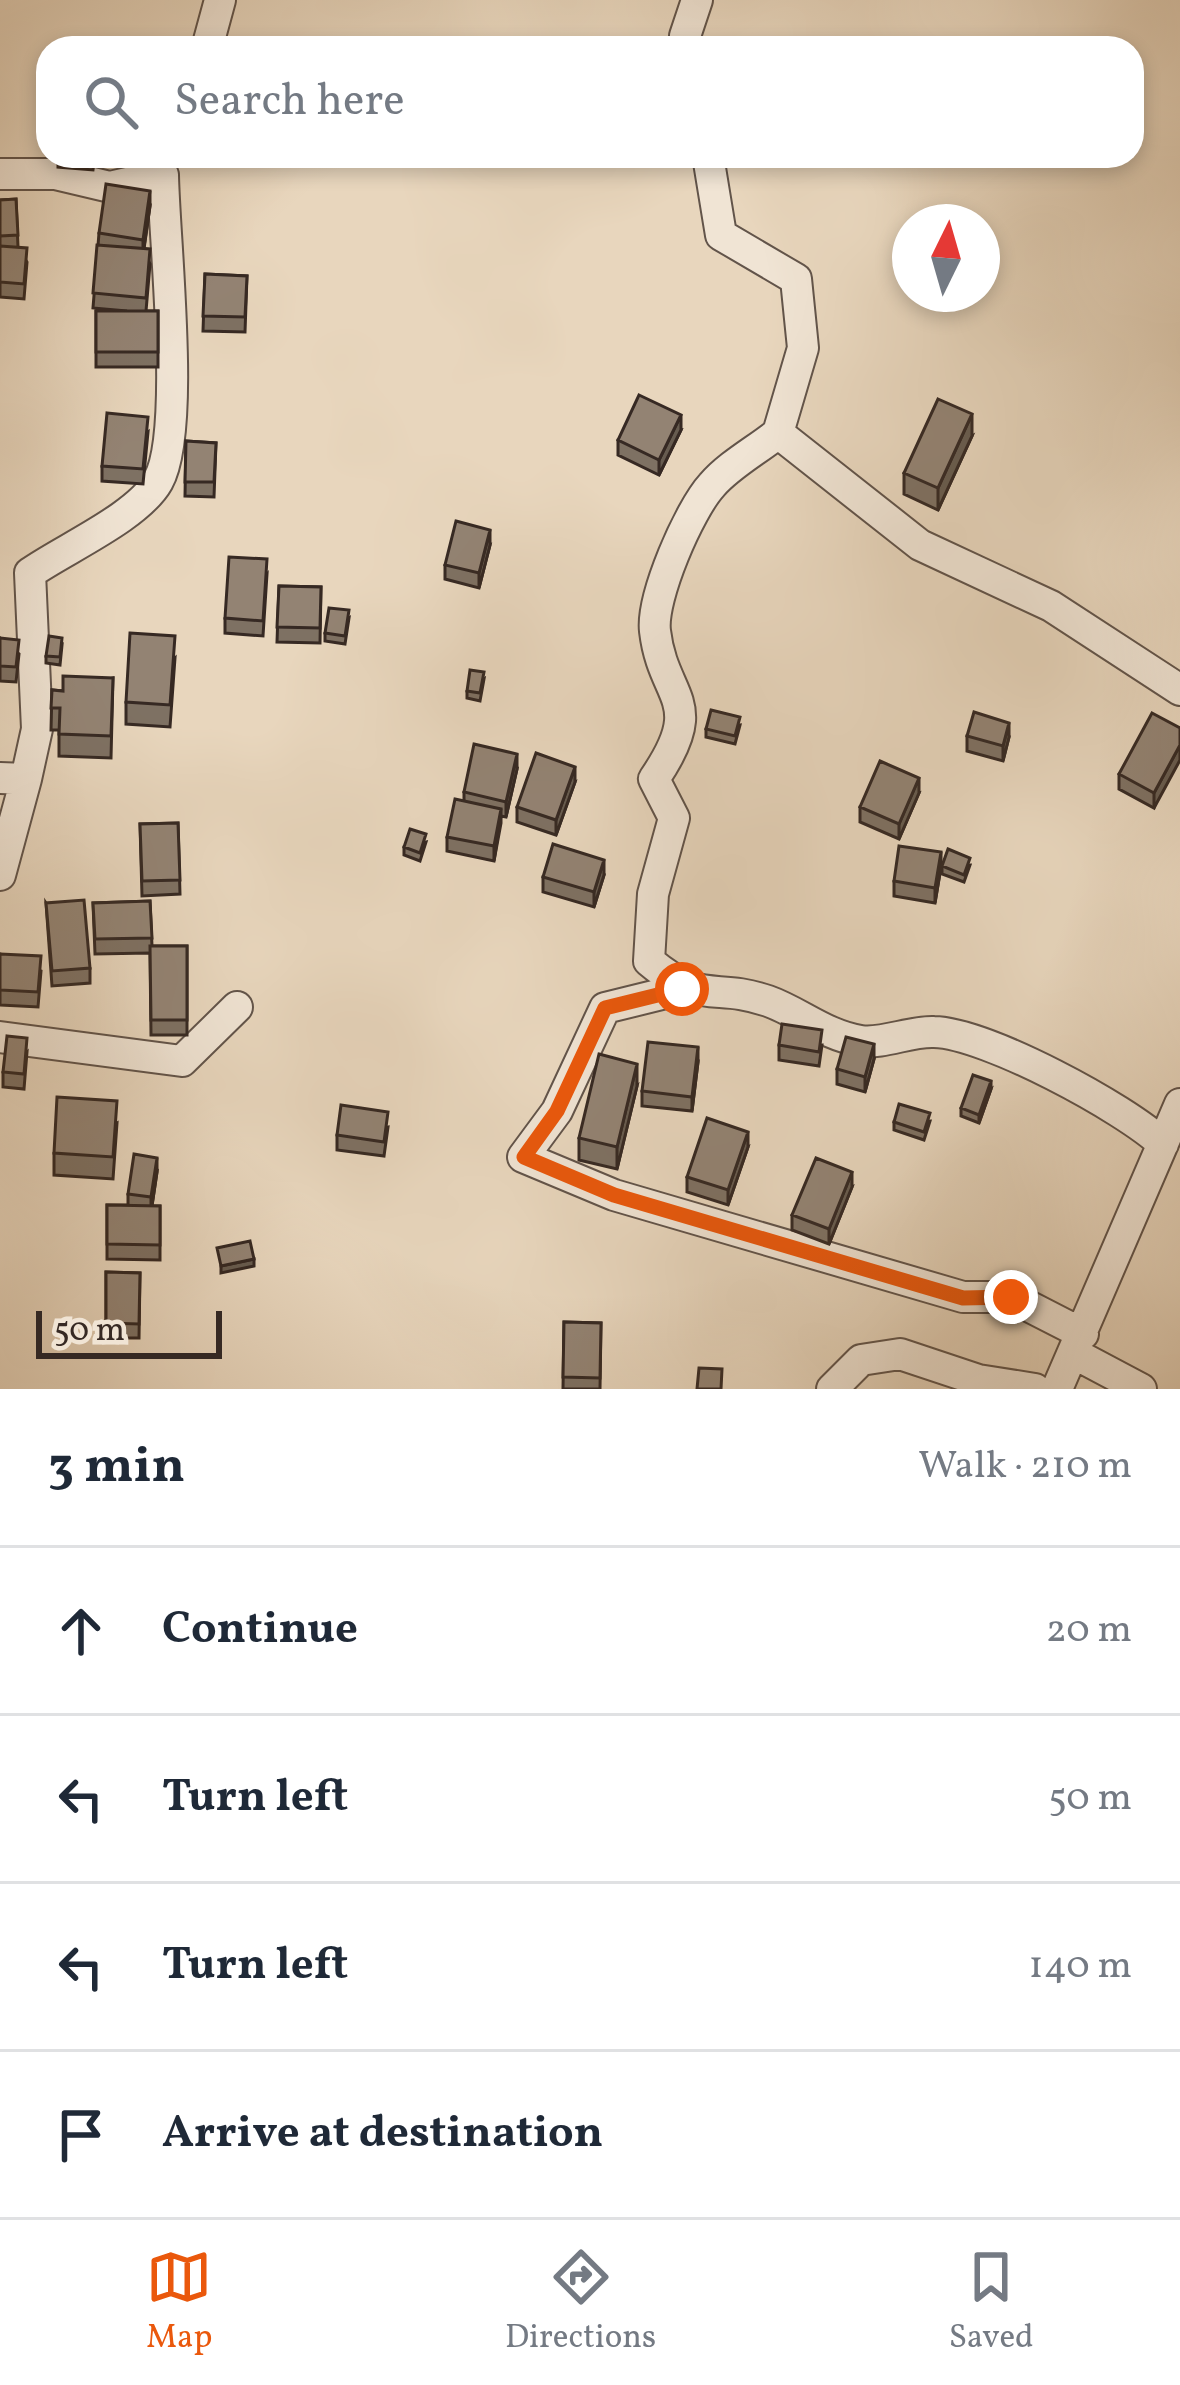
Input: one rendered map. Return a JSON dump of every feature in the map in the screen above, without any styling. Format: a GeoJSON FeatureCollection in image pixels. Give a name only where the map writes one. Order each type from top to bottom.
{"type":"FeatureCollection","features":[{"type":"Feature","properties":{"kind":"street"},"geometry":{"type":"LineString","coordinates":[[210,36],[220,0]]}},
{"type":"Feature","properties":{"kind":"street"},"geometry":{"type":"LineString","coordinates":[[685,36],[697,0]]}},
{"type":"Feature","properties":{"kind":"street"},"geometry":{"type":"LineString","coordinates":[[0,174],[55,174],[110,187],[158,168]]}},
{"type":"Feature","properties":{"kind":"street"},"geometry":{"type":"LineString","coordinates":[[0,875],[13,778],[37,729],[30,573],[131,507],[158,483],[167,452],[166,168]]}},
{"type":"Feature","properties":{"kind":"street"},"geometry":{"type":"LineString","coordinates":[[682,989],[650,961],[653,894],[674,818],[654,778],[675,748],[681,702],[654,629],[669,564],[711,486],[778,434],[803,348],[796,279],[721,235],[710,168]]}},
{"type":"Feature","properties":{"kind":"street"},"geometry":{"type":"LineString","coordinates":[[778,434],[920,544],[1051,606],[1180,690]]}},
{"type":"Feature","properties":{"kind":"street"},"geometry":{"type":"LineString","coordinates":[[1141,1389],[1011,1297],[963,1298],[614,1195],[524,1157],[557,1111],[605,1008],[682,989],[767,1001],[809,1024],[862,1041],[937,1031],[1034,1065],[1136,1119],[1163,1144]]}},
{"type":"Feature","properties":{"kind":"street"},"geometry":{"type":"LineString","coordinates":[[0,1037],[182,1061],[237,1007]]}},
{"type":"Feature","properties":{"kind":"street"},"geometry":{"type":"LineString","coordinates":[[1057,1389],[1180,1104]]}},
{"type":"Feature","properties":{"kind":"street"},"geometry":{"type":"LineString","coordinates":[[832,1389],[861,1360],[900,1354],[978,1380],[1035,1389]]}},
{"type":"Feature","properties":{"kind":"building"},"geometry":{"type":"Polygon","coordinates":[[[106,184],[150,191],[143,240],[99,233],[106,184]]]}},
{"type":"Feature","properties":{"kind":"building"},"geometry":{"type":"Polygon","coordinates":[[[16,199],[18,235],[0,236],[0,200],[16,199]]]}},
{"type":"Feature","properties":{"kind":"building"},"geometry":{"type":"Polygon","coordinates":[[[97,245],[150,249],[146,298],[93,293],[97,245]]]}},
{"type":"Feature","properties":{"kind":"building"},"geometry":{"type":"Polygon","coordinates":[[[0,246],[27,248],[24,284],[0,282],[0,246]]]}},
{"type":"Feature","properties":{"kind":"building"},"geometry":{"type":"Polygon","coordinates":[[[205,274],[247,276],[245,317],[203,316],[205,274]]]}},
{"type":"Feature","properties":{"kind":"building"},"geometry":{"type":"Polygon","coordinates":[[[96,311],[158,311],[158,352],[96,352],[96,311]]]}},
{"type":"Feature","properties":{"kind":"building"},"geometry":{"type":"Polygon","coordinates":[[[639,395],[681,415],[659,460],[618,440],[639,395]]]}},
{"type":"Feature","properties":{"kind":"building"},"geometry":{"type":"Polygon","coordinates":[[[938,399],[972,414],[938,488],[904,473],[938,399]]]}},
{"type":"Feature","properties":{"kind":"building"},"geometry":{"type":"Polygon","coordinates":[[[107,413],[148,417],[143,469],[102,466],[107,413]]]}},
{"type":"Feature","properties":{"kind":"building"},"geometry":{"type":"Polygon","coordinates":[[[186,441],[216,443],[214,482],[185,482],[186,441]]]}},
{"type":"Feature","properties":{"kind":"building"},"geometry":{"type":"Polygon","coordinates":[[[456,521],[490,530],[479,573],[445,565],[456,521]]]}},
{"type":"Feature","properties":{"kind":"building"},"geometry":{"type":"Polygon","coordinates":[[[229,557],[267,559],[263,621],[225,618],[229,557]]]}},
{"type":"Feature","properties":{"kind":"building"},"geometry":{"type":"Polygon","coordinates":[[[279,586],[321,587],[320,628],[277,627],[279,586]]]}},
{"type":"Feature","properties":{"kind":"building"},"geometry":{"type":"Polygon","coordinates":[[[329,608],[349,610],[345,636],[325,633],[329,608]]]}},
{"type":"Feature","properties":{"kind":"building"},"geometry":{"type":"Polygon","coordinates":[[[130,633],[175,636],[170,705],[126,702],[130,633]]]}},
{"type":"Feature","properties":{"kind":"building"},"geometry":{"type":"Polygon","coordinates":[[[49,636],[62,638],[60,657],[46,656],[49,636]]]}},
{"type":"Feature","properties":{"kind":"building"},"geometry":{"type":"Polygon","coordinates":[[[0,638],[19,640],[16,667],[0,666],[0,638]]]}},
{"type":"Feature","properties":{"kind":"building"},"geometry":{"type":"Polygon","coordinates":[[[470,670],[484,672],[480,693],[467,691],[470,670]]]}},
{"type":"Feature","properties":{"kind":"building"},"geometry":{"type":"Polygon","coordinates":[[[63,676],[113,678],[111,736],[59,734],[60,708],[51,708],[52,690],[63,691],[63,676]]]}},
{"type":"Feature","properties":{"kind":"building"},"geometry":{"type":"Polygon","coordinates":[[[711,710],[740,717],[735,736],[706,729],[711,710]]]}},
{"type":"Feature","properties":{"kind":"building"},"geometry":{"type":"Polygon","coordinates":[[[974,712],[1009,723],[1003,746],[967,736],[974,712]]]}},
{"type":"Feature","properties":{"kind":"building"},"geometry":{"type":"Polygon","coordinates":[[[1152,713],[1180,728],[1180,745],[1154,793],[1119,774],[1152,713]]]}},
{"type":"Feature","properties":{"kind":"building"},"geometry":{"type":"Polygon","coordinates":[[[474,744],[517,754],[506,802],[464,792],[474,744]]]}},
{"type":"Feature","properties":{"kind":"building"},"geometry":{"type":"Polygon","coordinates":[[[536,753],[575,767],[556,820],[517,807],[536,753]]]}},
{"type":"Feature","properties":{"kind":"building"},"geometry":{"type":"Polygon","coordinates":[[[880,761],[919,778],[899,824],[860,807],[880,761]]]}},
{"type":"Feature","properties":{"kind":"building"},"geometry":{"type":"Polygon","coordinates":[[[455,799],[501,809],[494,846],[447,837],[455,799]]]}},
{"type":"Feature","properties":{"kind":"building"},"geometry":{"type":"Polygon","coordinates":[[[178,823],[180,880],[142,881],[140,824],[178,823]]]}},
{"type":"Feature","properties":{"kind":"building"},"geometry":{"type":"Polygon","coordinates":[[[410,829],[426,834],[420,853],[404,847],[410,829]]]}},
{"type":"Feature","properties":{"kind":"building"},"geometry":{"type":"Polygon","coordinates":[[[553,844],[604,860],[594,892],[543,877],[553,844]]]}},
{"type":"Feature","properties":{"kind":"building"},"geometry":{"type":"Polygon","coordinates":[[[899,846],[941,852],[935,888],[894,881],[899,846]]]}},
{"type":"Feature","properties":{"kind":"building"},"geometry":{"type":"Polygon","coordinates":[[[948,849],[970,858],[964,875],[942,866],[948,849]]]}},
{"type":"Feature","properties":{"kind":"building"},"geometry":{"type":"Polygon","coordinates":[[[84,900],[90,968],[52,971],[46,903],[84,900]]]}},
{"type":"Feature","properties":{"kind":"building"},"geometry":{"type":"Polygon","coordinates":[[[150,901],[152,938],[95,939],[93,903],[150,901]]]}},
{"type":"Feature","properties":{"kind":"building"},"geometry":{"type":"Polygon","coordinates":[[[150,946],[187,946],[187,1020],[151,1020],[150,946]]]}},
{"type":"Feature","properties":{"kind":"building"},"geometry":{"type":"Polygon","coordinates":[[[0,954],[41,956],[38,992],[0,990],[0,954]]]}},
{"type":"Feature","properties":{"kind":"building"},"geometry":{"type":"Polygon","coordinates":[[[782,1024],[822,1030],[819,1052],[779,1045],[782,1024]]]}},
{"type":"Feature","properties":{"kind":"building"},"geometry":{"type":"Polygon","coordinates":[[[7,1036],[27,1038],[24,1074],[3,1072],[7,1036]]]}},
{"type":"Feature","properties":{"kind":"building"},"geometry":{"type":"Polygon","coordinates":[[[846,1037],[874,1044],[865,1077],[837,1069],[846,1037]]]}},
{"type":"Feature","properties":{"kind":"building"},"geometry":{"type":"Polygon","coordinates":[[[648,1042],[698,1047],[692,1097],[642,1091],[648,1042]]]}},
{"type":"Feature","properties":{"kind":"building"},"geometry":{"type":"Polygon","coordinates":[[[599,1054],[637,1064],[617,1147],[579,1138],[599,1054]]]}},
{"type":"Feature","properties":{"kind":"building"},"geometry":{"type":"Polygon","coordinates":[[[973,1075],[991,1081],[979,1115],[961,1108],[973,1075]]]}},
{"type":"Feature","properties":{"kind":"building"},"geometry":{"type":"Polygon","coordinates":[[[57,1097],[117,1101],[113,1157],[54,1153],[57,1097]]]}},
{"type":"Feature","properties":{"kind":"building"},"geometry":{"type":"Polygon","coordinates":[[[899,1104],[930,1113],[924,1132],[894,1122],[899,1104]]]}},
{"type":"Feature","properties":{"kind":"building"},"geometry":{"type":"Polygon","coordinates":[[[341,1105],[388,1112],[384,1142],[337,1135],[341,1105]]]}},
{"type":"Feature","properties":{"kind":"building"},"geometry":{"type":"Polygon","coordinates":[[[707,1118],[748,1132],[728,1190],[687,1177],[707,1118]]]}},
{"type":"Feature","properties":{"kind":"building"},"geometry":{"type":"Polygon","coordinates":[[[134,1154],[157,1158],[151,1197],[128,1194],[134,1154]]]}},
{"type":"Feature","properties":{"kind":"building"},"geometry":{"type":"Polygon","coordinates":[[[816,1158],[852,1172],[829,1229],[792,1215],[816,1158]]]}},
{"type":"Feature","properties":{"kind":"building"},"geometry":{"type":"Polygon","coordinates":[[[107,1205],[160,1206],[160,1245],[107,1244],[107,1205]]]}},
{"type":"Feature","properties":{"kind":"building"},"geometry":{"type":"Polygon","coordinates":[[[250,1241],[254,1259],[221,1266],[217,1248],[250,1241]]]}},
{"type":"Feature","properties":{"kind":"building"},"geometry":{"type":"Polygon","coordinates":[[[106,1272],[140,1273],[139,1324],[106,1323],[106,1272]]]}},
{"type":"Feature","properties":{"kind":"building"},"geometry":{"type":"Polygon","coordinates":[[[564,1322],[601,1323],[600,1378],[563,1377],[564,1322]]]}},
{"type":"Feature","properties":{"kind":"building"},"geometry":{"type":"Polygon","coordinates":[[[699,1368],[722,1369],[721,1389],[697,1389],[699,1368]]]}},
{"type":"Feature","properties":{"kind":"route"},"geometry":{"type":"LineString","coordinates":[[682,989],[605,1008],[557,1111],[524,1157],[614,1195],[963,1298],[1011,1297]]}}]}
